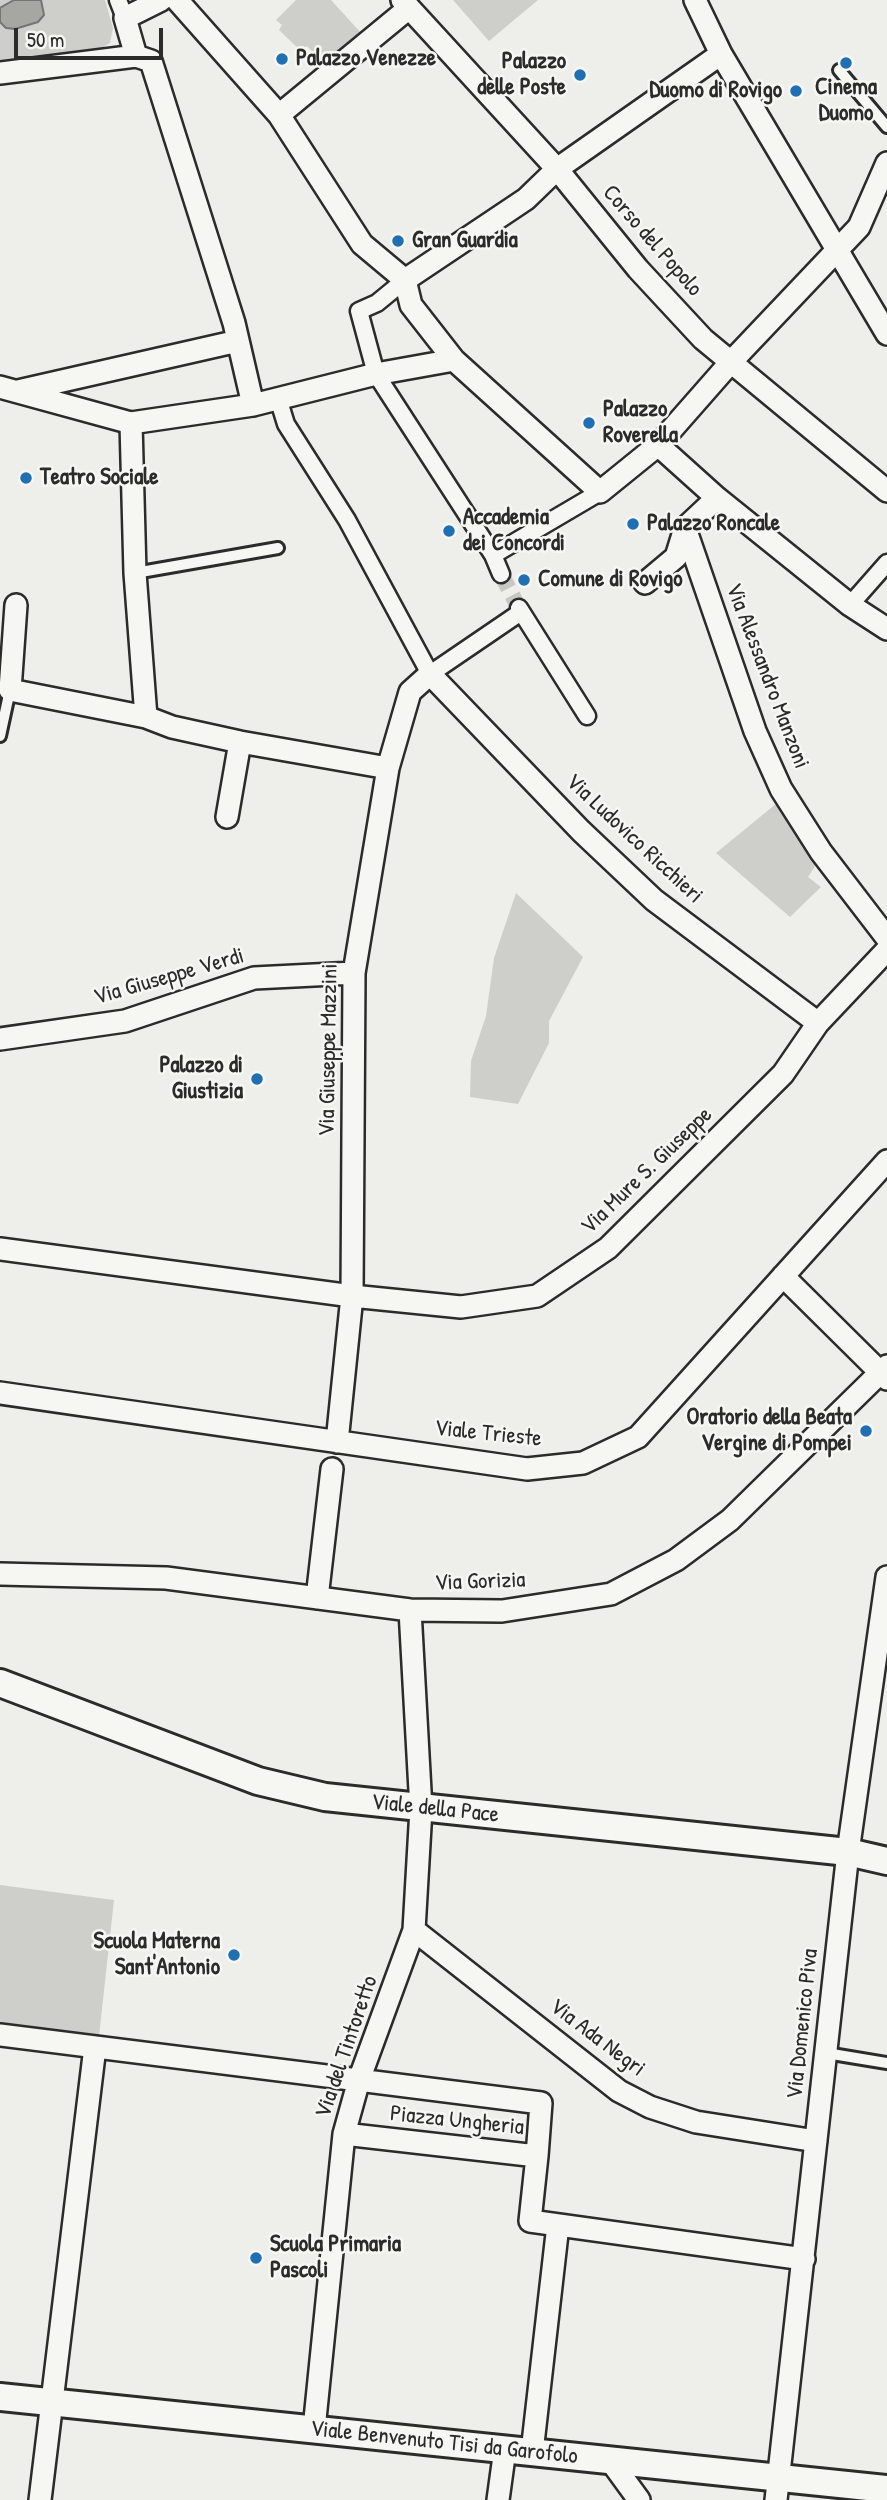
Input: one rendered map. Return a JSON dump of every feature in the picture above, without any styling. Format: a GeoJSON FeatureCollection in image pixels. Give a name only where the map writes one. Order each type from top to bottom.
{"type":"FeatureCollection","features":[{"type":"Feature","properties":{"kind":"street"},"geometry":{"type":"LineString","coordinates":[[136,56],[121,9],[161,0]]}},
{"type":"Feature","properties":{"kind":"street"},"geometry":{"type":"LineString","coordinates":[[177,0],[279,115],[362,244],[405,280],[411,305],[454,360],[600,492]]}},
{"type":"Feature","properties":{"kind":"street"},"geometry":{"type":"LineString","coordinates":[[695,0],[721,54],[887,334]]}},
{"type":"Feature","properties":{"kind":"street"},"geometry":{"type":"LineString","coordinates":[[279,115],[406,4]]}},
{"type":"Feature","properties":{"kind":"street","name":"Corso del Popolo"},"geometry":{"type":"LineString","coordinates":[[406,4],[557,169],[638,270],[703,339],[887,491]]}},
{"type":"Feature","properties":{"kind":"street"},"geometry":{"type":"LineString","coordinates":[[501,574],[493,555],[376,374],[359,311],[377,303],[405,280],[526,199],[557,169],[721,54]]}},
{"type":"Feature","properties":{"kind":"street"},"geometry":{"type":"LineString","coordinates":[[0,73],[136,56],[151,61],[238,341],[253,405]]}},
{"type":"Feature","properties":{"kind":"street"},"geometry":{"type":"LineString","coordinates":[[493,555],[600,492],[658,445],[730,363],[859,227],[887,163]]}},
{"type":"Feature","properties":{"kind":"street"},"geometry":{"type":"LineString","coordinates":[[9,389],[238,341]]}},
{"type":"Feature","properties":{"kind":"street"},"geometry":{"type":"LineString","coordinates":[[9,389],[131,423],[253,405],[376,374],[454,360]]}},
{"type":"Feature","properties":{"kind":"street"},"geometry":{"type":"LineString","coordinates":[[278,398],[286,424],[347,520],[430,674],[520,610],[587,716]]}},
{"type":"Feature","properties":{"kind":"street"},"geometry":{"type":"LineString","coordinates":[[131,423],[135,573],[146,717]]}},
{"type":"Feature","properties":{"kind":"street"},"geometry":{"type":"LineString","coordinates":[[658,445],[717,498],[850,605],[887,629]]}},
{"type":"Feature","properties":{"kind":"street"},"geometry":{"type":"LineString","coordinates":[[645,583],[676,557],[685,528],[717,498]]}},
{"type":"Feature","properties":{"kind":"street","name":"Via Alessandro Manzoni"},"geometry":{"type":"LineString","coordinates":[[685,528],[755,731],[781,789],[821,852],[887,938]]}},
{"type":"Feature","properties":{"kind":"street"},"geometry":{"type":"LineString","coordinates":[[850,605],[887,563]]}},
{"type":"Feature","properties":{"kind":"street"},"geometry":{"type":"LineString","coordinates":[[16,605],[10,690],[146,717],[172,727],[240,742],[388,768]]}},
{"type":"Feature","properties":{"kind":"street","name":"Via Giuseppe Mazzini"},"geometry":{"type":"LineString","coordinates":[[337,1441],[352,1296],[354,972],[388,768],[410,692],[430,674]]}},
{"type":"Feature","properties":{"kind":"street","name":"Via Ludovico Ricchieri"},"geometry":{"type":"LineString","coordinates":[[430,674],[581,831],[654,901],[818,1023]]}},
{"type":"Feature","properties":{"kind":"street"},"geometry":{"type":"LineString","coordinates":[[227,817],[240,742]]}},
{"type":"Feature","properties":{"kind":"street","name":"Via Mure S. Giuseppe"},"geometry":{"type":"LineString","coordinates":[[0,1249],[352,1296],[461,1307],[537,1296],[608,1248],[783,1074],[818,1023],[887,950]]}},
{"type":"Feature","properties":{"kind":"street","name":"Via Giuseppe Verdi"},"geometry":{"type":"LineString","coordinates":[[0,1039],[125,1021],[254,978],[354,972]]}},
{"type":"Feature","properties":{"kind":"street","name":"Viale Trieste"},"geometry":{"type":"LineString","coordinates":[[0,1393],[527,1469],[583,1463],[638,1437],[887,1161]]}},
{"type":"Feature","properties":{"kind":"street"},"geometry":{"type":"LineString","coordinates":[[783,1276],[885,1372]]}},
{"type":"Feature","properties":{"kind":"street","name":"Via Gorizia"},"geometry":{"type":"LineString","coordinates":[[0,1574],[166,1578],[410,1610],[502,1611],[611,1594],[656,1573],[730,1520],[885,1372]]}},
{"type":"Feature","properties":{"kind":"street"},"geometry":{"type":"LineString","coordinates":[[317,1598],[332,1469]]}},
{"type":"Feature","properties":{"kind":"street","name":"Via Domenico Piva"},"geometry":{"type":"LineString","coordinates":[[777,2489],[848,1852],[887,1577]]}},
{"type":"Feature","properties":{"kind":"street","name":"Via del Tintoretto"},"geometry":{"type":"LineString","coordinates":[[314,2429],[344,2134],[359,2080],[414,1930],[421,1809],[410,1610]]}},
{"type":"Feature","properties":{"kind":"street","name":"Viale della Pace"},"geometry":{"type":"LineString","coordinates":[[0,1683],[258,1781],[325,1797],[421,1809],[602,1824],[848,1852],[887,1861]]}},
{"type":"Feature","properties":{"kind":"street","name":"Via Ada Negri"},"geometry":{"type":"LineString","coordinates":[[414,1930],[618,2091],[650,2107],[696,2122],[816,2141]]}},
{"type":"Feature","properties":{"kind":"street"},"geometry":{"type":"LineString","coordinates":[[0,2035],[359,2080]]}},
{"type":"Feature","properties":{"kind":"street"},"geometry":{"type":"LineString","coordinates":[[40,2500],[95,2047]]}},
{"type":"Feature","properties":{"kind":"street","name":"Piazza Ungheria"},"geometry":{"type":"LineString","coordinates":[[344,2134],[537,2156],[541,2103],[359,2080]]}},
{"type":"Feature","properties":{"kind":"street"},"geometry":{"type":"LineString","coordinates":[[537,2156],[530,2221],[804,2259]]}},
{"type":"Feature","properties":{"kind":"street"},"geometry":{"type":"LineString","coordinates":[[531,2452],[558,2225]]}},
{"type":"Feature","properties":{"kind":"street","name":"Viale Benvenuto Tisi da Garofolo"},"geometry":{"type":"LineString","coordinates":[[0,2397],[610,2460],[777,2489],[887,2489]]}},
{"type":"Feature","properties":{"kind":"street"},"geometry":{"type":"LineString","coordinates":[[498,2500],[505,2449]]}},
{"type":"Feature","properties":{"kind":"street"},"geometry":{"type":"LineString","coordinates":[[610,2460],[639,2500]]}},
{"type":"Feature","properties":{"kind":"lane"},"geometry":{"type":"LineString","coordinates":[[839,70],[887,127]]}},
{"type":"Feature","properties":{"kind":"lane"},"geometry":{"type":"LineString","coordinates":[[135,573],[278,548]]}},
{"type":"Feature","properties":{"kind":"lane"},"geometry":{"type":"LineString","coordinates":[[0,736],[10,690]]}},
{"type":"Feature","properties":{"kind":"lane"},"geometry":{"type":"LineString","coordinates":[[826,2053],[887,2063]]}},
{"type":"Feature","properties":{"kind":"shaded area"},"geometry":{"type":"Polygon","coordinates":[[[0,0],[105,0],[113,28],[110,43],[102,48],[0,61],[0,0]]]}},
{"type":"Feature","properties":{"kind":"shaded area"},"geometry":{"type":"Polygon","coordinates":[[[14,0],[41,0],[44,15],[38,22],[15,29],[6,28],[0,22],[0,8],[14,0]]]}},
{"type":"Feature","properties":{"kind":"shaded area"},"geometry":{"type":"Polygon","coordinates":[[[296,0],[331,0],[362,34],[327,67],[307,46],[301,51],[279,30],[282,25],[276,20],[296,0]]]}},
{"type":"Feature","properties":{"kind":"shaded area"},"geometry":{"type":"Polygon","coordinates":[[[453,0],[538,0],[489,41],[453,0]]]}},
{"type":"Feature","properties":{"kind":"shaded area"},"geometry":{"type":"Polygon","coordinates":[[[777,803],[817,863],[808,877],[821,887],[790,917],[716,853],[777,803]]]}},
{"type":"Feature","properties":{"kind":"shaded area"},"geometry":{"type":"Polygon","coordinates":[[[516,893],[583,957],[549,1021],[549,1043],[518,1104],[470,1097],[471,1061],[486,1016],[494,958],[516,893]]]}},
{"type":"Feature","properties":{"kind":"shaded area"},"geometry":{"type":"Polygon","coordinates":[[[0,1885],[114,1900],[99,2036],[0,2024],[0,1885]]]}},
{"type":"Feature","properties":{"kind":"tunnel"},"geometry":{"type":"LineString","coordinates":[[501,574],[519,608]]}},
{"type":"Feature","properties":{"kind":"place","name":"Palazzo Venezze"},"geometry":{"type":"Point","coordinates":[282,59]}},
{"type":"Feature","properties":{"kind":"place","name":"Cinema Duomo"},"geometry":{"type":"Point","coordinates":[846,63]}},
{"type":"Feature","properties":{"kind":"place","name":"Palazzo delle Poste"},"geometry":{"type":"Point","coordinates":[580,75]}},
{"type":"Feature","properties":{"kind":"place","name":"Duomo di Rovigo"},"geometry":{"type":"Point","coordinates":[796,91]}},
{"type":"Feature","properties":{"kind":"place","name":"Gran Guardia"},"geometry":{"type":"Point","coordinates":[398,241]}},
{"type":"Feature","properties":{"kind":"place","name":"Palazzo Roverella"},"geometry":{"type":"Point","coordinates":[589,423]}},
{"type":"Feature","properties":{"kind":"place","name":"Teatro Sociale"},"geometry":{"type":"Point","coordinates":[26,478]}},
{"type":"Feature","properties":{"kind":"place","name":"Palazzo Roncale"},"geometry":{"type":"Point","coordinates":[633,524]}},
{"type":"Feature","properties":{"kind":"place","name":"Accademia dei Concordi"},"geometry":{"type":"Point","coordinates":[449,531]}},
{"type":"Feature","properties":{"kind":"place","name":"Comune di Rovigo"},"geometry":{"type":"Point","coordinates":[524,580]}},
{"type":"Feature","properties":{"kind":"place","name":"Palazzo di Giustizia"},"geometry":{"type":"Point","coordinates":[257,1079]}},
{"type":"Feature","properties":{"kind":"place","name":"Oratorio della Beata Vergine di Pompei"},"geometry":{"type":"Point","coordinates":[866,1431]}},
{"type":"Feature","properties":{"kind":"place","name":"Scuola Materna Sant'Antonio"},"geometry":{"type":"Point","coordinates":[234,1955]}},
{"type":"Feature","properties":{"kind":"place","name":"Scuola Primaria Pascoli"},"geometry":{"type":"Point","coordinates":[256,2258]}}]}
